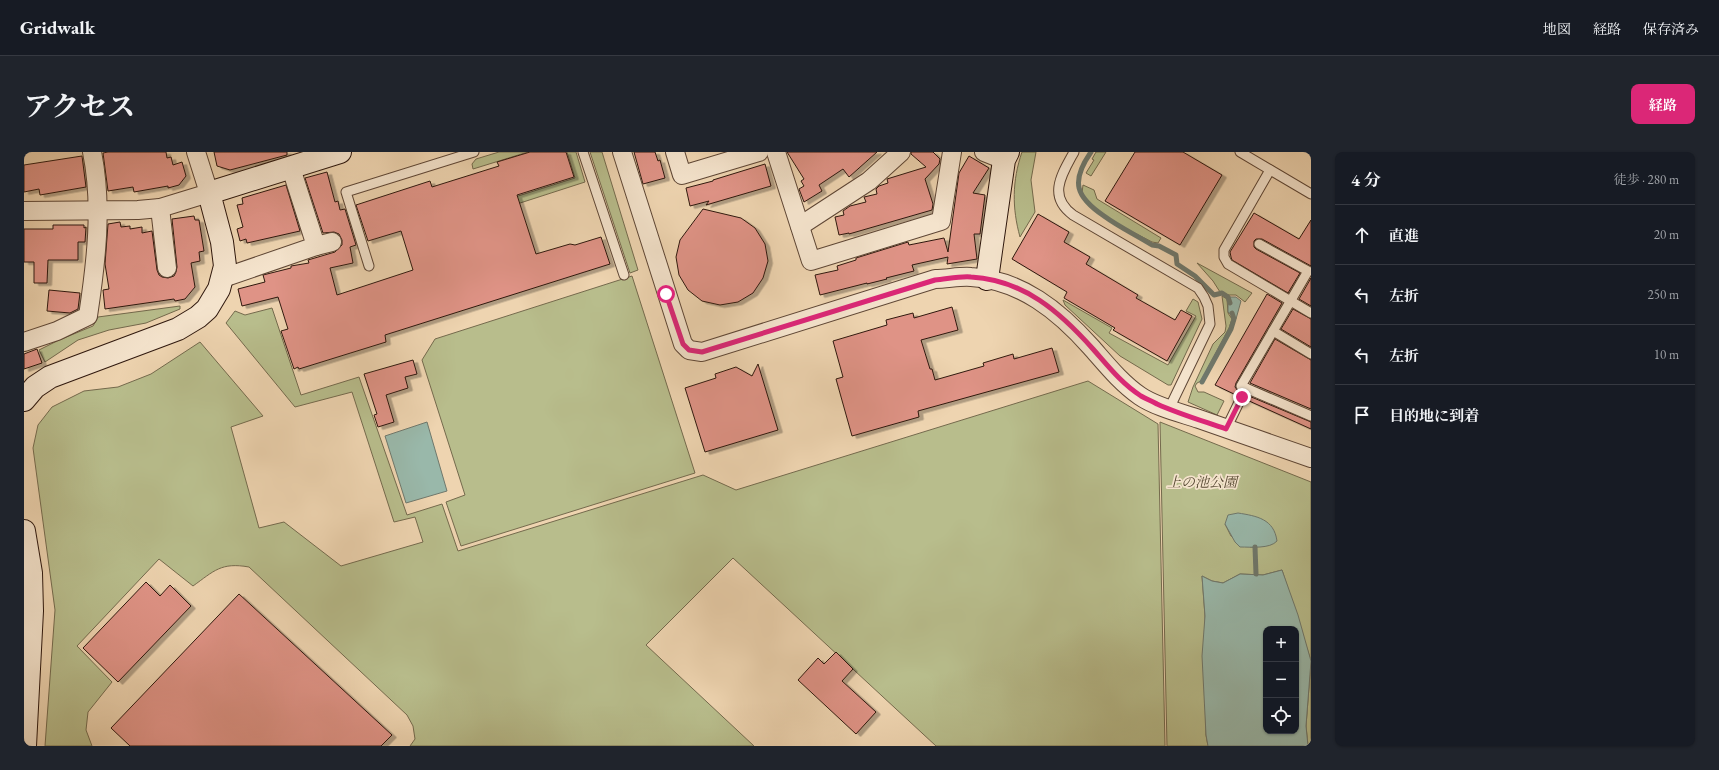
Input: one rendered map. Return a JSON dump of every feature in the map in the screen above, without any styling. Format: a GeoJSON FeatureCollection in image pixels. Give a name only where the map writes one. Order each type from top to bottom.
{"type":"FeatureCollection","features":[{"type":"Feature","properties":{"kind":"street"},"geometry":{"type":"LineString","coordinates":[[24,342],[57,331],[88,316],[98,210],[92,152]]}},
{"type":"Feature","properties":{"kind":"street"},"geometry":{"type":"LineString","coordinates":[[24,400],[35,388],[50,377],[188,324],[198,317],[210,304],[219,289],[223,278],[225,253],[196,152]]}},
{"type":"Feature","properties":{"kind":"street"},"geometry":{"type":"LineString","coordinates":[[24,211],[160,208],[340,152]]}},
{"type":"Feature","properties":{"kind":"street"},"geometry":{"type":"LineString","coordinates":[[622,152],[683,344],[689,350],[702,352],[935,280],[971,277],[987,279],[1008,284],[1025,291],[1053,309],[1078,332],[1117,376],[1141,396],[1169,409],[1311,458]]}},
{"type":"Feature","properties":{"kind":"street"},"geometry":{"type":"LineString","coordinates":[[675,152],[682,175],[759,152]]}},
{"type":"Feature","properties":{"kind":"street"},"geometry":{"type":"LineString","coordinates":[[776,152],[811,261],[941,221],[952,152]]}},
{"type":"Feature","properties":{"kind":"street"},"geometry":{"type":"LineString","coordinates":[[800,226],[869,181],[901,152]]}},
{"type":"Feature","properties":{"kind":"street"},"geometry":{"type":"LineString","coordinates":[[987,279],[999,154]]}},
{"type":"Feature","properties":{"kind":"street"},"geometry":{"type":"LineString","coordinates":[[223,278],[324,244],[291,168]]}},
{"type":"Feature","properties":{"kind":"street"},"geometry":{"type":"LineString","coordinates":[[160,208],[167,268]]}},
{"type":"Feature","properties":{"kind":"street"},"geometry":{"type":"LineString","coordinates":[[24,531],[31,573],[32,611],[25,746]]}},
{"type":"Feature","properties":{"kind":"lane"},"geometry":{"type":"LineString","coordinates":[[369,266],[346,192],[456,155],[474,152]]}},
{"type":"Feature","properties":{"kind":"lane"},"geometry":{"type":"LineString","coordinates":[[583,152],[624,275]]}},
{"type":"Feature","properties":{"kind":"lane"},"geometry":{"type":"LineString","coordinates":[[1074,152],[1059,182],[1059,193],[1065,208],[1073,215],[1198,288],[1208,306],[1210,324],[1169,409]]}},
{"type":"Feature","properties":{"kind":"lane"},"geometry":{"type":"LineString","coordinates":[[1240,152],[1311,194]]}},
{"type":"Feature","properties":{"kind":"lane"},"geometry":{"type":"LineString","coordinates":[[1270,170],[1224,250],[1224,257],[1228,264],[1311,313]]}},
{"type":"Feature","properties":{"kind":"lane"},"geometry":{"type":"LineString","coordinates":[[1259,244],[1308,271],[1241,386],[1311,416]]}},
{"type":"Feature","properties":{"kind":"lane"},"geometry":{"type":"LineString","coordinates":[[1273,331],[1311,354]]}},
{"type":"Feature","properties":{"kind":"lane"},"geometry":{"type":"LineString","coordinates":[[1226,429],[1246,388]]}},
{"type":"Feature","properties":{"kind":"green space"},"geometry":{"type":"Polygon","coordinates":[[[499,152],[528,152],[473,169],[472,164],[476,159],[499,152]]]}},
{"type":"Feature","properties":{"kind":"green space"},"geometry":{"type":"Polygon","coordinates":[[[567,152],[576,152],[585,182],[517,204],[515,197],[575,178],[567,152]]]}},
{"type":"Feature","properties":{"kind":"green space"},"geometry":{"type":"Polygon","coordinates":[[[590,152],[602,152],[638,270],[630,273],[590,152]]]}},
{"type":"Feature","properties":{"kind":"green space"},"geometry":{"type":"Polygon","coordinates":[[[1022,152],[1036,152],[1031,180],[1035,212],[1020,237],[1014,205],[1014,194],[1016,173],[1022,152]]]}},
{"type":"Feature","properties":{"kind":"green space"},"geometry":{"type":"Polygon","coordinates":[[[1096,152],[1106,152],[1091,176],[1086,173],[1094,160],[1092,159],[1096,152]]]}},
{"type":"Feature","properties":{"kind":"green space"},"geometry":{"type":"Polygon","coordinates":[[[1083,185],[1094,190],[1097,199],[1161,238],[1158,243],[1152,242],[1103,215],[1087,201],[1082,193],[1083,185]]]}},
{"type":"Feature","properties":{"kind":"green space"},"geometry":{"type":"Polygon","coordinates":[[[1197,263],[1252,293],[1245,302],[1236,295],[1229,295],[1220,292],[1213,281],[1197,263]]]}},
{"type":"Feature","properties":{"kind":"green space"},"geometry":{"type":"Polygon","coordinates":[[[632,276],[695,473],[461,546],[446,502],[465,495],[422,360],[435,339],[632,276]]]}},
{"type":"Feature","properties":{"kind":"green space"},"geometry":{"type":"Polygon","coordinates":[[[1222,296],[1227,299],[1228,313],[1232,319],[1229,328],[1201,381],[1195,386],[1198,392],[1204,392],[1224,401],[1217,415],[1188,402],[1193,387],[1213,344],[1225,332],[1226,326],[1222,296]]]}},
{"type":"Feature","properties":{"kind":"green space"},"geometry":{"type":"Polygon","coordinates":[[[1193,299],[1198,302],[1202,319],[1171,385],[1168,385],[1120,356],[1065,305],[1063,300],[1112,328],[1109,333],[1168,365],[1196,316],[1186,311],[1193,299]]]}},
{"type":"Feature","properties":{"kind":"green space"},"geometry":{"type":"Polygon","coordinates":[[[180,306],[180,309],[146,323],[109,330],[78,340],[45,362],[39,350],[93,326],[98,317],[180,306]]]}},
{"type":"Feature","properties":{"kind":"green space"},"geometry":{"type":"Polygon","coordinates":[[[272,308],[301,395],[359,377],[407,515],[442,504],[458,551],[703,475],[736,490],[1088,381],[1158,424],[1165,746],[936,746],[733,558],[646,645],[754,746],[410,746],[415,739],[413,726],[407,715],[249,567],[231,566],[218,569],[193,586],[159,559],[77,646],[112,682],[88,712],[86,730],[92,746],[45,746],[55,610],[33,448],[38,425],[52,407],[84,391],[118,387],[151,374],[200,342],[263,416],[231,427],[259,528],[284,522],[341,566],[423,542],[415,517],[394,522],[352,392],[295,407],[226,323],[235,311],[245,315],[272,308]]]}},
{"type":"Feature","properties":{"kind":"green space","name":"上の池公園"},"geometry":{"type":"Polygon","coordinates":[[[1160,422],[1311,482],[1311,661],[1282,570],[1263,575],[1240,574],[1223,583],[1212,581],[1202,576],[1205,616],[1206,735],[1208,746],[1167,746],[1160,422]],[[1225,524],[1231,536],[1250,547],[1255,547],[1225,524]]]}},
{"type":"Feature","properties":{"kind":"green space"},"geometry":{"type":"Polygon","coordinates":[[[1311,661],[1311,746],[1308,746],[1306,726],[1311,661]]]}},
{"type":"Feature","properties":{"kind":"shaded area"},"geometry":{"type":"Polygon","coordinates":[[[1228,297],[1236,297],[1241,301],[1236,319],[1228,312],[1228,297]]]}},
{"type":"Feature","properties":{"kind":"shaded area"},"geometry":{"type":"Polygon","coordinates":[[[427,422],[447,491],[406,503],[385,436],[427,422]]]}},
{"type":"Feature","properties":{"kind":"shaded area"},"geometry":{"type":"Polygon","coordinates":[[[1238,513],[1258,517],[1264,520],[1272,528],[1277,541],[1274,544],[1265,546],[1240,547],[1235,542],[1225,524],[1228,515],[1238,513]]]}},
{"type":"Feature","properties":{"kind":"shaded area"},"geometry":{"type":"Polygon","coordinates":[[[1282,570],[1298,615],[1311,661],[1306,726],[1308,746],[1208,746],[1206,735],[1202,656],[1205,616],[1202,576],[1212,581],[1223,583],[1240,574],[1263,575],[1282,570]]]}},
{"type":"Feature","properties":{"kind":"building"},"geometry":{"type":"Polygon","coordinates":[[[166,152],[167,158],[171,157],[173,165],[182,162],[186,176],[179,185],[168,188],[168,186],[134,192],[133,187],[108,191],[103,153],[166,152]]]}},
{"type":"Feature","properties":{"kind":"building"},"geometry":{"type":"Polygon","coordinates":[[[214,152],[287,152],[287,155],[230,170],[217,166],[214,152]]]}},
{"type":"Feature","properties":{"kind":"building"},"geometry":{"type":"Polygon","coordinates":[[[530,152],[566,152],[574,177],[517,195],[536,254],[601,237],[610,264],[385,335],[386,342],[299,369],[298,367],[294,369],[281,331],[288,329],[278,297],[242,306],[238,289],[265,282],[263,275],[291,268],[291,266],[309,263],[308,260],[335,252],[342,245],[342,240],[339,234],[334,232],[323,233],[305,178],[327,172],[335,202],[338,201],[340,210],[345,209],[356,245],[350,247],[353,263],[330,268],[337,295],[413,270],[401,231],[368,241],[356,205],[430,181],[432,187],[499,166],[497,162],[530,152]]]}},
{"type":"Feature","properties":{"kind":"building"},"geometry":{"type":"Polygon","coordinates":[[[634,152],[655,152],[658,161],[660,160],[665,178],[643,184],[634,152]]]}},
{"type":"Feature","properties":{"kind":"building"},"geometry":{"type":"Polygon","coordinates":[[[787,152],[877,152],[849,177],[843,169],[819,185],[822,191],[804,202],[799,189],[804,186],[801,181],[804,179],[787,152]]]}},
{"type":"Feature","properties":{"kind":"building"},"geometry":{"type":"Polygon","coordinates":[[[911,152],[933,152],[940,159],[939,164],[925,179],[933,204],[932,210],[849,234],[839,235],[835,217],[844,215],[843,211],[850,206],[866,202],[864,197],[877,194],[876,189],[879,186],[888,183],[887,179],[926,167],[911,154],[911,152]]]}},
{"type":"Feature","properties":{"kind":"building"},"geometry":{"type":"Polygon","coordinates":[[[1135,152],[1183,152],[1222,175],[1180,245],[1105,201],[1135,152]]]}},
{"type":"Feature","properties":{"kind":"building"},"geometry":{"type":"Polygon","coordinates":[[[82,156],[86,187],[40,195],[39,189],[24,192],[24,165],[82,156]]]}},
{"type":"Feature","properties":{"kind":"building"},"geometry":{"type":"Polygon","coordinates":[[[969,156],[989,168],[973,193],[985,195],[980,234],[974,234],[977,259],[947,264],[948,257],[912,265],[914,271],[820,295],[815,275],[838,270],[837,266],[856,260],[856,258],[908,242],[909,245],[944,238],[948,252],[959,173],[969,156]]]}},
{"type":"Feature","properties":{"kind":"building"},"geometry":{"type":"Polygon","coordinates":[[[765,164],[771,186],[706,205],[709,201],[690,206],[686,188],[765,164]]]}},
{"type":"Feature","properties":{"kind":"building"},"geometry":{"type":"Polygon","coordinates":[[[286,185],[300,231],[247,243],[246,239],[240,241],[237,229],[243,227],[237,205],[243,204],[242,198],[286,185]]]}},
{"type":"Feature","properties":{"kind":"building"},"geometry":{"type":"Polygon","coordinates":[[[703,209],[741,218],[755,228],[765,244],[768,261],[763,278],[753,293],[738,302],[720,305],[702,301],[688,290],[679,275],[676,257],[680,240],[703,209]]]}},
{"type":"Feature","properties":{"kind":"building"},"geometry":{"type":"Polygon","coordinates":[[[1254,213],[1299,239],[1311,220],[1311,266],[1262,239],[1256,239],[1254,241],[1254,247],[1256,249],[1300,273],[1288,293],[1232,260],[1230,252],[1254,213]]]}},
{"type":"Feature","properties":{"kind":"building"},"geometry":{"type":"Polygon","coordinates":[[[1038,214],[1069,232],[1064,242],[1090,257],[1086,264],[1138,295],[1136,298],[1175,320],[1181,310],[1192,316],[1167,361],[1113,330],[1115,328],[1064,298],[1067,292],[1012,259],[1038,214]]]}},
{"type":"Feature","properties":{"kind":"building"},"geometry":{"type":"Polygon","coordinates":[[[194,216],[195,220],[199,220],[204,251],[199,252],[200,261],[191,263],[195,287],[185,299],[175,301],[174,299],[105,309],[103,290],[109,289],[105,264],[108,224],[120,222],[121,227],[130,226],[130,229],[142,227],[142,233],[152,231],[157,270],[159,275],[168,278],[174,276],[177,267],[172,219],[194,216]]]}},
{"type":"Feature","properties":{"kind":"building"},"geometry":{"type":"Polygon","coordinates":[[[53,225],[84,225],[84,228],[86,227],[85,242],[78,242],[78,260],[48,260],[47,283],[34,283],[34,262],[24,262],[24,229],[53,229],[53,225]]]}},
{"type":"Feature","properties":{"kind":"building"},"geometry":{"type":"Polygon","coordinates":[[[1311,278],[1311,306],[1299,299],[1311,278]]]}},
{"type":"Feature","properties":{"kind":"building"},"geometry":{"type":"Polygon","coordinates":[[[49,290],[80,293],[78,309],[70,313],[47,311],[49,290]]]}},
{"type":"Feature","properties":{"kind":"building"},"geometry":{"type":"Polygon","coordinates":[[[1267,294],[1282,303],[1236,383],[1235,387],[1238,391],[1236,395],[1215,385],[1267,294]]]}},
{"type":"Feature","properties":{"kind":"building"},"geometry":{"type":"Polygon","coordinates":[[[952,307],[958,330],[921,340],[935,380],[984,366],[983,363],[1013,354],[1014,359],[1052,348],[1059,372],[918,411],[919,417],[852,436],[836,379],[843,377],[833,341],[887,325],[886,320],[913,313],[914,318],[952,307]]]}},
{"type":"Feature","properties":{"kind":"building"},"geometry":{"type":"Polygon","coordinates":[[[1293,309],[1311,319],[1311,347],[1281,329],[1293,309]]]}},
{"type":"Feature","properties":{"kind":"building"},"geometry":{"type":"Polygon","coordinates":[[[1275,339],[1311,360],[1311,409],[1250,383],[1275,339]]]}},
{"type":"Feature","properties":{"kind":"building"},"geometry":{"type":"Polygon","coordinates":[[[37,349],[42,363],[24,369],[24,354],[37,349]]]}},
{"type":"Feature","properties":{"kind":"building"},"geometry":{"type":"Polygon","coordinates":[[[413,360],[417,374],[405,377],[408,388],[386,395],[394,422],[378,427],[374,415],[377,414],[364,374],[413,360]]]}},
{"type":"Feature","properties":{"kind":"building"},"geometry":{"type":"Polygon","coordinates":[[[758,364],[778,430],[705,452],[685,388],[716,378],[715,374],[736,367],[752,376],[758,364]]]}},
{"type":"Feature","properties":{"kind":"building"},"geometry":{"type":"Polygon","coordinates":[[[1249,396],[1311,422],[1311,429],[1247,400],[1249,396]]]}},
{"type":"Feature","properties":{"kind":"building"},"geometry":{"type":"Polygon","coordinates":[[[146,582],[160,596],[170,585],[191,606],[118,682],[83,648],[146,582]]]}},
{"type":"Feature","properties":{"kind":"building"},"geometry":{"type":"Polygon","coordinates":[[[239,594],[392,735],[381,746],[130,746],[111,728],[239,594]]]}},
{"type":"Feature","properties":{"kind":"building"},"geometry":{"type":"Polygon","coordinates":[[[836,652],[853,669],[842,681],[876,712],[856,734],[798,680],[818,658],[824,664],[836,652]]]}},
{"type":"Feature","properties":{"kind":"waterway"},"geometry":{"type":"LineString","coordinates":[[1091,152],[1080,172],[1079,180],[1079,188],[1087,202],[1104,216],[1152,245],[1159,246],[1176,255],[1177,264],[1195,276],[1214,295],[1222,293],[1228,297],[1230,303]]}},
{"type":"Feature","properties":{"kind":"waterway"},"geometry":{"type":"LineString","coordinates":[[1202,382],[1231,329],[1234,319],[1232,313]]}},
{"type":"Feature","properties":{"kind":"waterway"},"geometry":{"type":"LineString","coordinates":[[1255,547],[1256,574]]}},
{"type":"Feature","properties":{"kind":"route"},"geometry":{"type":"LineString","coordinates":[[666,294],[683,344],[689,350],[702,352],[935,280],[971,277],[987,279],[1008,284],[1025,291],[1053,309],[1078,332],[1117,376],[1141,396],[1169,409],[1226,429],[1242,397]]}}]}
